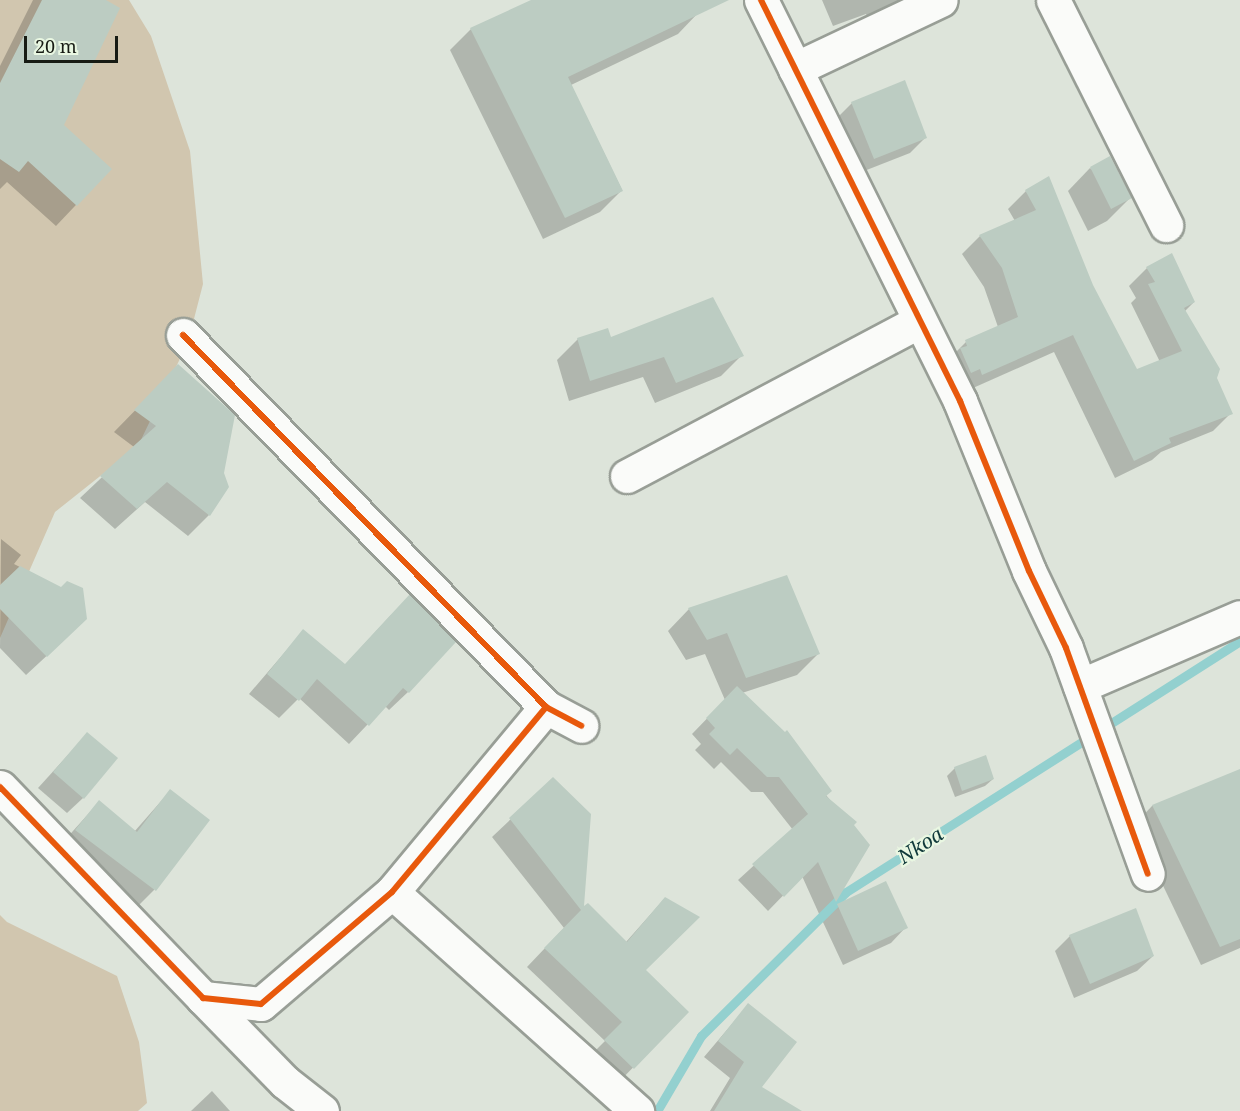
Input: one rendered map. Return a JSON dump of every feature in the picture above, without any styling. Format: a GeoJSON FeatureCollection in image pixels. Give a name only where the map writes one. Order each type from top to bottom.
{"type":"FeatureCollection","features":[{"type":"Feature","properties":{"kind":"street"},"geometry":{"type":"LineString","coordinates":[[761,0],[960,401],[1080,686],[1148,874]]}},
{"type":"Feature","properties":{"kind":"street"},"geometry":{"type":"LineString","coordinates":[[795,69],[941,0]]}},
{"type":"Feature","properties":{"kind":"street"},"geometry":{"type":"LineString","coordinates":[[1053,0],[1166,225]]}},
{"type":"Feature","properties":{"kind":"street"},"geometry":{"type":"LineString","coordinates":[[627,476],[920,321]]}},
{"type":"Feature","properties":{"kind":"street"},"geometry":{"type":"LineString","coordinates":[[183,335],[546,707],[581,726]]}},
{"type":"Feature","properties":{"kind":"street"},"geometry":{"type":"LineString","coordinates":[[1080,686],[1240,617]]}},
{"type":"Feature","properties":{"kind":"street"},"geometry":{"type":"LineString","coordinates":[[203,998],[261,1004],[392,892],[546,707]]}},
{"type":"Feature","properties":{"kind":"street"},"geometry":{"type":"LineString","coordinates":[[0,787],[285,1082],[322,1111]]}},
{"type":"Feature","properties":{"kind":"street"},"geometry":{"type":"LineString","coordinates":[[392,892],[637,1111]]}},
{"type":"Feature","properties":{"kind":"shaded area"},"geometry":{"type":"Polygon","coordinates":[[[0,0],[129,0],[151,36],[190,151],[203,284],[188,342],[138,446],[55,512],[0,638],[0,0]]]}},
{"type":"Feature","properties":{"kind":"shaded area"},"geometry":{"type":"Polygon","coordinates":[[[0,915],[7,922],[117,976],[139,1042],[147,1103],[138,1111],[0,1111],[0,915]]]}},
{"type":"Feature","properties":{"kind":"building"},"geometry":{"type":"Polygon","coordinates":[[[42,0],[106,0],[120,8],[64,125],[112,169],[77,206],[28,161],[19,172],[0,159],[0,83],[42,0]]]}},
{"type":"Feature","properties":{"kind":"building"},"geometry":{"type":"Polygon","coordinates":[[[531,0],[729,0],[568,77],[623,191],[565,218],[470,28],[531,0]]]}},
{"type":"Feature","properties":{"kind":"building"},"geometry":{"type":"Polygon","coordinates":[[[905,80],[927,138],[874,159],[851,102],[905,80]]]}},
{"type":"Feature","properties":{"kind":"building"},"geometry":{"type":"Polygon","coordinates":[[[1110,156],[1132,198],[1111,209],[1090,167],[1110,156]]]}},
{"type":"Feature","properties":{"kind":"building"},"geometry":{"type":"Polygon","coordinates":[[[1049,176],[1093,285],[1137,369],[1182,351],[1148,284],[1155,282],[1146,267],[1172,253],[1195,302],[1184,308],[1220,369],[1217,378],[1233,414],[1169,438],[1171,443],[1134,461],[1073,335],[982,375],[980,369],[971,373],[960,348],[967,346],[965,340],[1018,317],[1002,268],[979,235],[1036,210],[1025,190],[1049,176]]]}},
{"type":"Feature","properties":{"kind":"building"},"geometry":{"type":"Polygon","coordinates":[[[713,297],[744,356],[676,383],[664,357],[590,381],[577,338],[608,328],[611,337],[713,297]]]}},
{"type":"Feature","properties":{"kind":"building"},"geometry":{"type":"Polygon","coordinates":[[[178,364],[235,415],[224,473],[229,487],[210,516],[167,482],[137,509],[100,476],[156,426],[134,410],[178,364]]]}},
{"type":"Feature","properties":{"kind":"building"},"geometry":{"type":"Polygon","coordinates":[[[20,566],[61,587],[67,581],[83,588],[87,619],[47,657],[0,609],[0,585],[20,566]]]}},
{"type":"Feature","properties":{"kind":"building"},"geometry":{"type":"Polygon","coordinates":[[[787,575],[820,654],[746,678],[727,633],[707,640],[688,608],[787,575]]]}},
{"type":"Feature","properties":{"kind":"building"},"geometry":{"type":"Polygon","coordinates":[[[410,594],[456,642],[409,693],[403,688],[369,726],[317,679],[299,701],[267,674],[303,629],[345,664],[410,594]]]}},
{"type":"Feature","properties":{"kind":"building"},"geometry":{"type":"Polygon","coordinates":[[[737,686],[785,732],[787,730],[832,791],[826,796],[857,822],[854,825],[870,845],[836,902],[818,862],[784,897],[752,864],[808,814],[779,777],[767,777],[737,748],[730,755],[709,734],[715,728],[706,718],[737,686]]]}},
{"type":"Feature","properties":{"kind":"building"},"geometry":{"type":"Polygon","coordinates":[[[87,732],[118,758],[84,799],[53,772],[87,732]]]}},
{"type":"Feature","properties":{"kind":"building"},"geometry":{"type":"Polygon","coordinates":[[[986,755],[994,779],[962,791],[954,767],[986,755]]]}},
{"type":"Feature","properties":{"kind":"building"},"geometry":{"type":"Polygon","coordinates":[[[1240,769],[1240,939],[1220,947],[1152,805],[1240,769]]]}},
{"type":"Feature","properties":{"kind":"building"},"geometry":{"type":"Polygon","coordinates":[[[553,777],[591,814],[584,906],[588,903],[627,942],[665,897],[700,917],[646,970],[689,1012],[634,1069],[604,1040],[622,1022],[544,948],[581,910],[509,818],[553,777]]]}},
{"type":"Feature","properties":{"kind":"building"},"geometry":{"type":"Polygon","coordinates":[[[170,789],[210,820],[156,891],[75,830],[99,800],[137,832],[170,789]]]}},
{"type":"Feature","properties":{"kind":"building"},"geometry":{"type":"Polygon","coordinates":[[[886,881],[908,928],[858,951],[837,904],[886,881]]]}},
{"type":"Feature","properties":{"kind":"building"},"geometry":{"type":"Polygon","coordinates":[[[1136,908],[1154,956],[1090,984],[1069,935],[1136,908]]]}},
{"type":"Feature","properties":{"kind":"building"},"geometry":{"type":"Polygon","coordinates":[[[748,1003],[797,1042],[762,1087],[802,1111],[714,1111],[744,1062],[718,1041],[748,1003]]]}},
{"type":"Feature","properties":{"kind":"waterway","name":"Nkoa"},"geometry":{"type":"LineString","coordinates":[[657,1111],[701,1036],[846,892],[1240,641]]}},
{"type":"Feature","properties":{"kind":"cycle path"},"geometry":{"type":"LineString","coordinates":[[761,0],[960,401],[1029,571],[1066,648],[1148,874]]}},
{"type":"Feature","properties":{"kind":"cycle path"},"geometry":{"type":"LineString","coordinates":[[183,335],[546,707],[581,726]]}},
{"type":"Feature","properties":{"kind":"cycle path"},"geometry":{"type":"LineString","coordinates":[[0,787],[203,998],[261,1004],[392,892],[546,707]]}}]}
